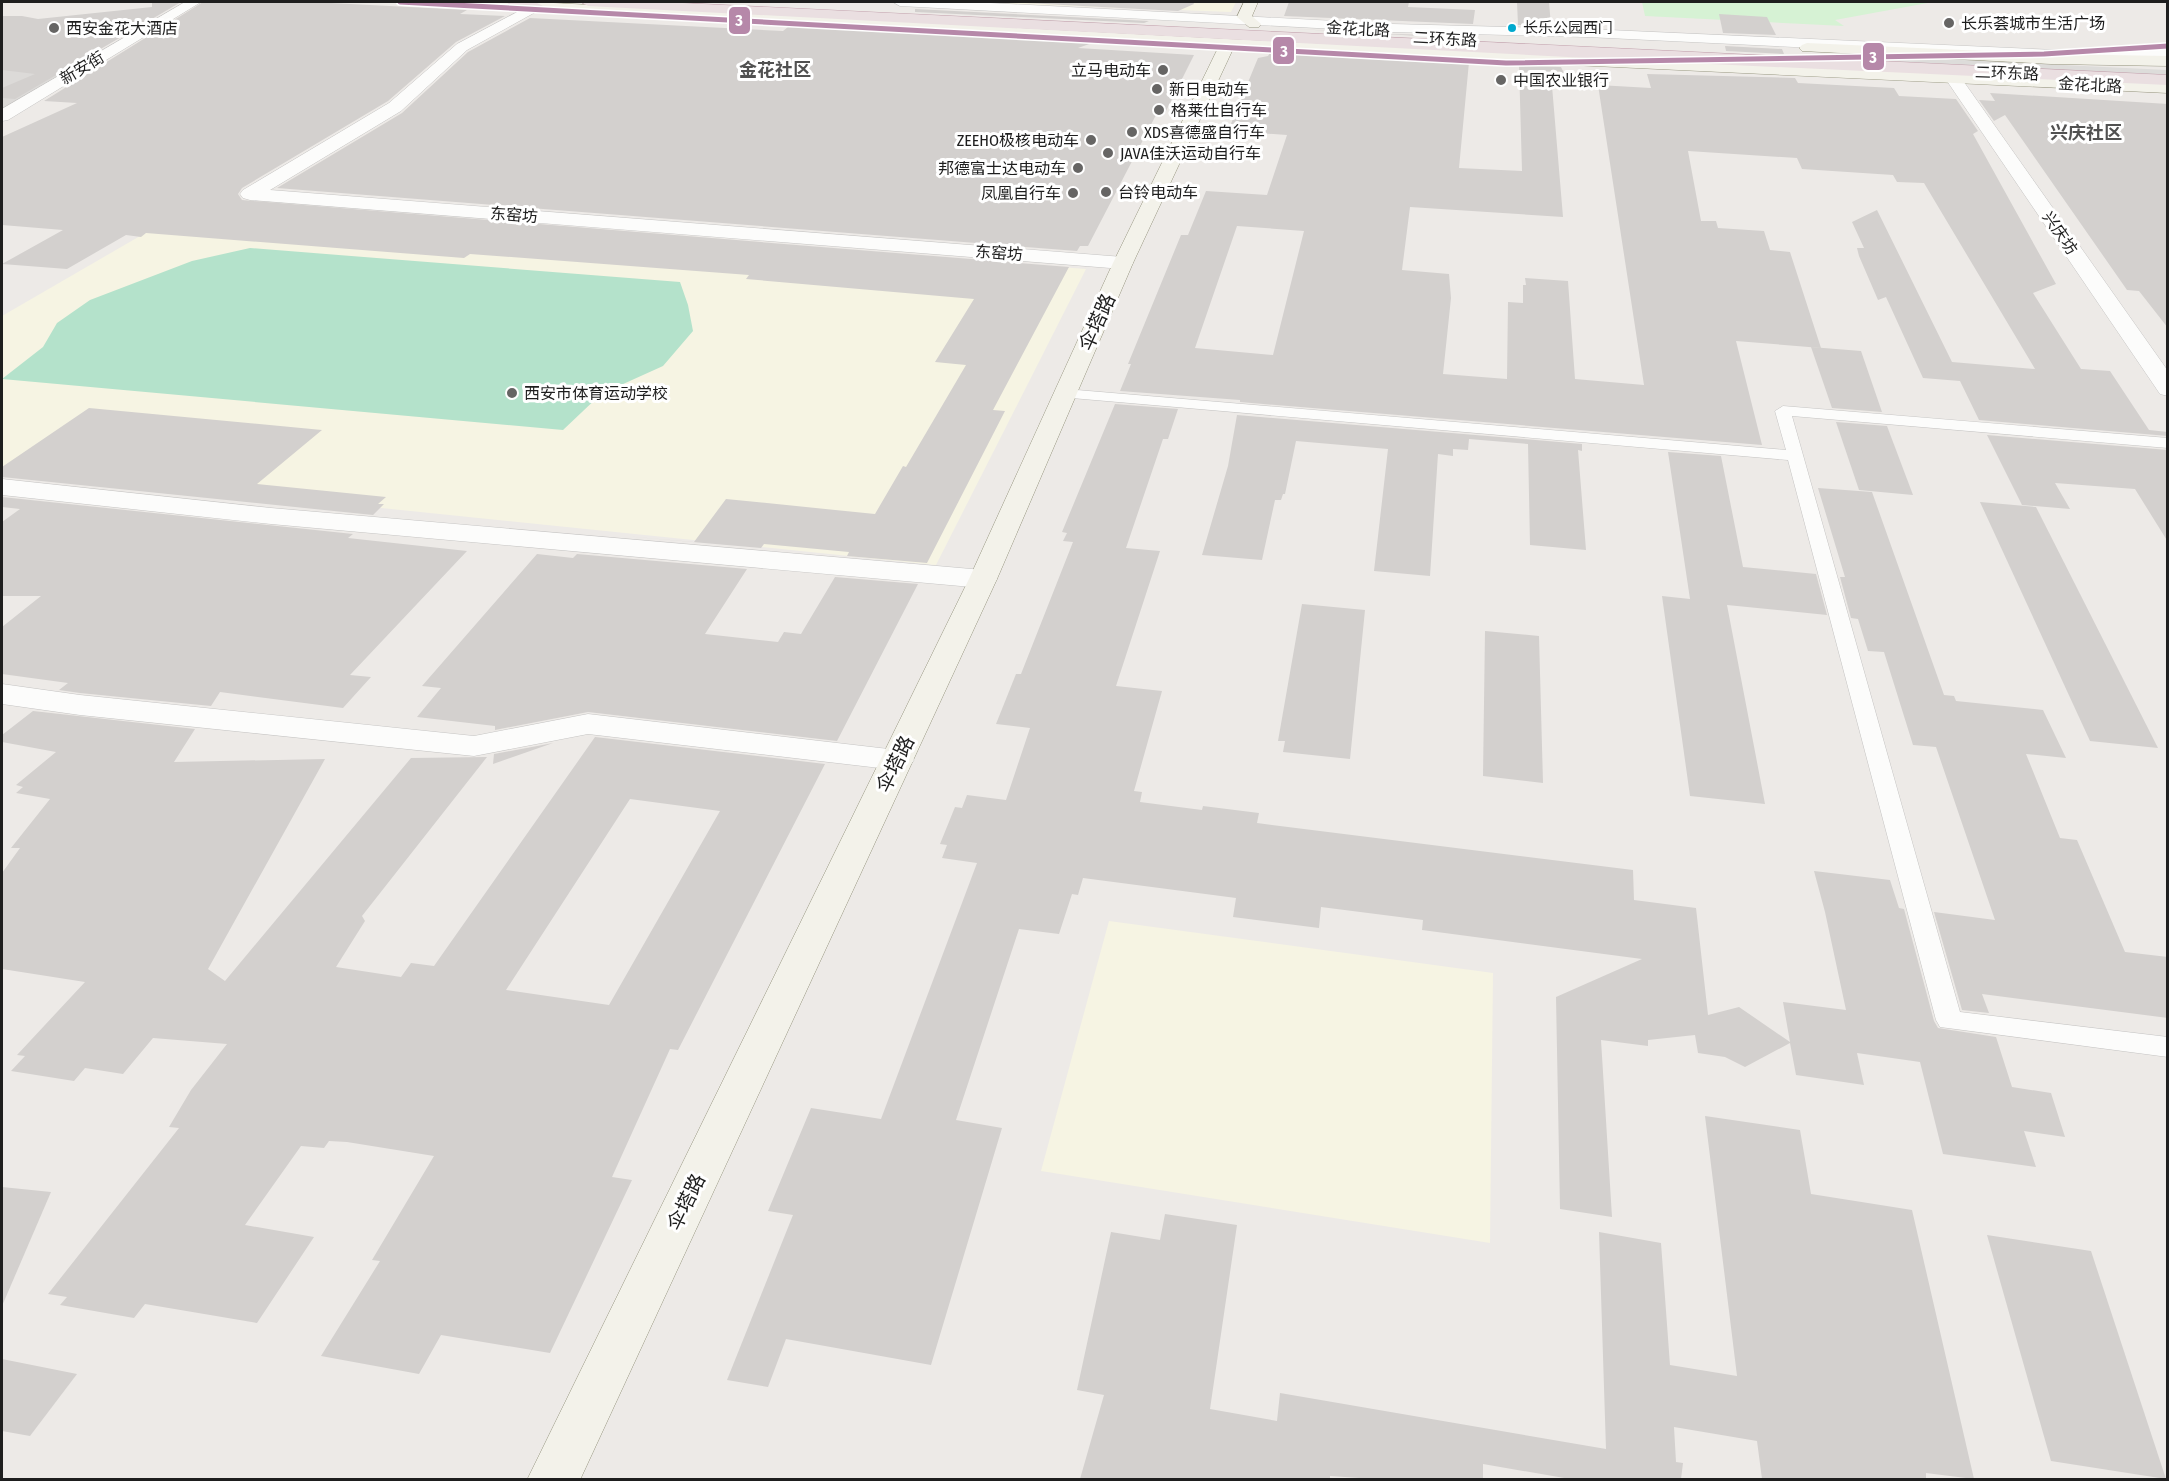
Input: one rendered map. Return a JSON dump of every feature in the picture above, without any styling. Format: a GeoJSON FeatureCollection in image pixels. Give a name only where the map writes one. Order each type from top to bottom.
{"type":"FeatureCollection","features":[{"type":"Feature","properties":{"kind":"highway"},"geometry":{"type":"LineString","coordinates":[[514,2],[536,6]]}},
{"type":"Feature","properties":{"kind":"highway","name":"二环东路"},"geometry":{"type":"LineString","coordinates":[[588,2],[1524,47]]}},
{"type":"Feature","properties":{"kind":"highway","name":"二环东路"},"geometry":{"type":"LineString","coordinates":[[722,2],[1939,70],[2168,80]]}},
{"type":"Feature","properties":{"kind":"highway"},"geometry":{"type":"LineString","coordinates":[[1524,47],[1676,43]]}},
{"type":"Feature","properties":{"kind":"highway"},"geometry":{"type":"LineString","coordinates":[[1524,47],[1705,66]]}},
{"type":"Feature","properties":{"kind":"highway","name":"二环东路"},"geometry":{"type":"LineString","coordinates":[[1939,70],[2166,62]]}},
{"type":"Feature","properties":{"kind":"main road","name":"金花北路"},"geometry":{"type":"LineString","coordinates":[[467,2],[2166,62]]}},
{"type":"Feature","properties":{"kind":"main road","name":"金花北路"},"geometry":{"type":"LineString","coordinates":[[801,2],[1244,30],[1705,66],[1939,70],[2168,88]]}},
{"type":"Feature","properties":{"kind":"main road","name":"伞塔路"},"geometry":{"type":"LineString","coordinates":[[553,1479],[983,579],[1123,263],[1244,30],[1244,17],[1251,2]]}},
{"type":"Feature","properties":{"kind":"street","name":"新安街"},"geometry":{"type":"LineString","coordinates":[[2,116],[194,2]]}},
{"type":"Feature","properties":{"kind":"street"},"geometry":{"type":"LineString","coordinates":[[900,2],[1244,30],[2085,55],[2166,62]]}},
{"type":"Feature","properties":{"kind":"street","name":"东窑坊"},"geometry":{"type":"LineString","coordinates":[[536,6],[462,47],[395,107],[250,194],[1123,263]]}},
{"type":"Feature","properties":{"kind":"street","name":"兴庆坊"},"geometry":{"type":"LineString","coordinates":[[1939,70],[2168,389]]}},
{"type":"Feature","properties":{"kind":"street"},"geometry":{"type":"LineString","coordinates":[[2,487],[271,516],[983,579]]}},
{"type":"Feature","properties":{"kind":"street"},"geometry":{"type":"LineString","coordinates":[[2,694],[91,706],[474,746],[588,724],[897,760]]}},
{"type":"Feature","properties":{"kind":"lane"},"geometry":{"type":"LineString","coordinates":[[1065,394],[1795,456]]}},
{"type":"Feature","properties":{"kind":"lane"},"geometry":{"type":"LineString","coordinates":[[2168,443],[1783,411],[1949,1020],[2168,1047]]}},
{"type":"Feature","properties":{"kind":"shaded area"},"geometry":{"type":"Polygon","coordinates":[[[968,2],[1236,2],[1231,12],[968,2]]]}},
{"type":"Feature","properties":{"kind":"shaded area"},"geometry":{"type":"Polygon","coordinates":[[[2,68],[65,71],[2,109],[2,68]]]}},
{"type":"Feature","properties":{"kind":"shaded area","name":"西安市体育运动学校"},"geometry":{"type":"Polygon","coordinates":[[[197,203],[1086,269],[936,565],[2,469],[2,316],[197,203]]]}},
{"type":"Feature","properties":{"kind":"shaded area"},"geometry":{"type":"Polygon","coordinates":[[[1109,921],[1493,973],[1490,1243],[1041,1171],[1109,921]]]}},
{"type":"Feature","properties":{"kind":"green space"},"geometry":{"type":"Polygon","coordinates":[[[1642,2],[1933,2],[1835,20],[1844,26],[1645,16],[1642,2]]]}},
{"type":"Feature","properties":{"kind":"green space"},"geometry":{"type":"Polygon","coordinates":[[[250,248],[680,282],[688,305],[693,331],[663,366],[601,394],[563,430],[2,379],[43,347],[57,323],[90,300],[192,261],[250,248]]]}},
{"type":"Feature","properties":{"kind":"pier"},"geometry":{"type":"Polygon","coordinates":[[[1838,54],[2167,70],[2167,85],[1847,70],[1838,54]]]}},
{"type":"Feature","properties":{"kind":"building"},"geometry":{"type":"Polygon","coordinates":[[[152,2],[181,2],[15,99],[2,98],[2,88],[35,74],[2,70],[2,16],[38,19],[152,7],[152,2]]]}},
{"type":"Feature","properties":{"kind":"building"},"geometry":{"type":"Polygon","coordinates":[[[203,2],[312,2],[467,10],[460,14],[505,16],[456,42],[388,101],[242,188],[238,194],[242,200],[1069,267],[993,410],[1005,411],[927,563],[847,556],[849,552],[764,544],[761,548],[624,536],[694,542],[726,499],[875,514],[903,466],[906,467],[966,365],[935,362],[974,299],[746,279],[749,275],[470,254],[464,258],[146,233],[141,237],[126,235],[67,269],[2,264],[63,230],[2,225],[2,137],[77,103],[44,101],[203,2]]]}},
{"type":"Feature","properties":{"kind":"building"},"geometry":{"type":"Polygon","coordinates":[[[1005,2],[1193,2],[1194,4],[1178,11],[1005,2]]]}},
{"type":"Feature","properties":{"kind":"building"},"geometry":{"type":"Polygon","coordinates":[[[1289,2],[1409,2],[1408,7],[1475,10],[1473,24],[1284,16],[1289,2]]]}},
{"type":"Feature","properties":{"kind":"building"},"geometry":{"type":"Polygon","coordinates":[[[1517,2],[1549,2],[1551,26],[1518,25],[1517,2]]]}},
{"type":"Feature","properties":{"kind":"building"},"geometry":{"type":"Polygon","coordinates":[[[915,9],[1149,21],[1144,23],[915,12],[915,9]]]}},
{"type":"Feature","properties":{"kind":"building"},"geometry":{"type":"Polygon","coordinates":[[[1719,14],[1767,17],[1776,35],[1723,33],[1719,14]]]}},
{"type":"Feature","properties":{"kind":"building"},"geometry":{"type":"Polygon","coordinates":[[[530,18],[783,31],[788,27],[803,27],[1092,43],[1078,48],[1194,55],[1165,113],[1156,115],[1088,246],[1080,246],[1077,251],[277,188],[402,113],[468,52],[530,18]]]}},
{"type":"Feature","properties":{"kind":"building"},"geometry":{"type":"Polygon","coordinates":[[[1279,28],[1472,36],[1472,39],[1279,28]]]}},
{"type":"Feature","properties":{"kind":"building"},"geometry":{"type":"Polygon","coordinates":[[[1725,46],[1782,49],[1784,54],[1726,51],[1725,46]]]}},
{"type":"Feature","properties":{"kind":"building"},"geometry":{"type":"Polygon","coordinates":[[[1270,53],[1469,62],[1459,168],[1522,171],[1519,65],[1561,67],[1564,73],[1551,74],[1563,217],[1410,207],[1402,270],[1449,274],[1451,298],[1443,374],[1507,379],[1508,302],[1523,303],[1525,278],[1568,281],[1575,379],[1644,385],[1598,85],[1651,88],[1647,74],[1795,78],[1798,83],[1894,88],[1899,96],[1956,99],[1978,131],[1973,134],[2056,284],[2033,293],[2081,369],[2110,371],[2149,430],[2168,432],[2168,436],[1979,420],[1960,381],[1923,378],[1886,297],[1878,300],[1859,256],[1857,248],[1864,248],[1852,222],[1877,210],[1952,362],[2035,369],[1924,183],[1897,182],[1893,175],[1802,169],[1797,158],[1688,151],[1701,221],[1716,221],[1718,228],[1764,231],[1770,250],[1790,252],[1821,348],[1736,341],[1762,445],[1120,391],[1131,364],[1128,364],[1181,235],[1188,235],[1206,191],[1267,195],[1287,135],[1228,131],[1258,58],[1268,56],[1270,53]],[[1237,226],[1195,348],[1273,355],[1304,231],[1237,226]]]}},
{"type":"Feature","properties":{"kind":"building"},"geometry":{"type":"Polygon","coordinates":[[[1990,93],[2168,104],[2168,328],[2139,291],[2127,290],[2005,115],[1994,121],[1979,100],[1995,101],[1990,93]]]}},
{"type":"Feature","properties":{"kind":"building"},"geometry":{"type":"Polygon","coordinates":[[[1811,347],[1861,351],[1882,412],[1832,408],[1811,347]]]}},
{"type":"Feature","properties":{"kind":"building"},"geometry":{"type":"Polygon","coordinates":[[[1115,404],[1178,409],[1168,439],[1163,439],[1126,548],[1160,551],[1116,686],[1162,691],[1134,791],[1142,792],[1140,802],[1202,810],[1203,806],[1259,813],[1257,823],[1633,870],[1634,900],[1696,908],[1708,1015],[1739,1007],[1790,1042],[1783,1002],[1846,1010],[1814,871],[1890,880],[1899,908],[1904,909],[1934,1021],[1938,1028],[1996,1037],[2012,1087],[2051,1093],[2065,1137],[2024,1131],[2036,1167],[1943,1154],[1920,1062],[1857,1053],[1864,1085],[1796,1075],[1790,1043],[1745,1067],[1725,1057],[1698,1053],[1695,1035],[1648,1040],[1648,1046],[1601,1040],[1612,1217],[1560,1209],[1556,997],[1642,959],[1422,930],[1423,920],[1321,907],[1319,928],[1233,917],[1236,898],[1083,878],[1078,895],[1072,894],[1059,934],[1019,929],[956,1120],[1002,1128],[931,1365],[786,1339],[768,1387],[727,1380],[793,1215],[768,1211],[811,1108],[881,1119],[977,863],[942,858],[947,845],[940,844],[955,807],[962,808],[967,795],[1006,800],[1030,728],[996,724],[1016,674],[1021,674],[1073,542],[1063,541],[1067,533],[1062,532],[1115,404]]]}},
{"type":"Feature","properties":{"kind":"building"},"geometry":{"type":"Polygon","coordinates":[[[89,408],[322,430],[257,484],[386,497],[378,504],[384,504],[373,515],[2,477],[2,467],[89,408]]]}},
{"type":"Feature","properties":{"kind":"building"},"geometry":{"type":"Polygon","coordinates":[[[1237,415],[1582,444],[1582,451],[1578,450],[1586,550],[1530,545],[1528,444],[1469,439],[1468,450],[1453,449],[1453,456],[1438,454],[1430,576],[1374,571],[1388,449],[1296,441],[1285,494],[1281,500],[1275,500],[1262,560],[1202,555],[1228,466],[1237,415]]]}},
{"type":"Feature","properties":{"kind":"building"},"geometry":{"type":"Polygon","coordinates":[[[1836,422],[1887,426],[1913,495],[1859,490],[1836,422]]]}},
{"type":"Feature","properties":{"kind":"building"},"geometry":{"type":"Polygon","coordinates":[[[1987,435],[2168,450],[2168,542],[2135,489],[2055,483],[2070,509],[2022,505],[1987,435]]]}},
{"type":"Feature","properties":{"kind":"building"},"geometry":{"type":"Polygon","coordinates":[[[1668,452],[1721,456],[1743,567],[1816,574],[1827,615],[1727,605],[1765,804],[1690,796],[1662,596],[1690,599],[1668,452]]]}},
{"type":"Feature","properties":{"kind":"building"},"geometry":{"type":"Polygon","coordinates":[[[1818,488],[1872,492],[1944,695],[1954,696],[1956,701],[2043,710],[2066,758],[2026,754],[2060,838],[2077,840],[2125,952],[2168,957],[2168,1018],[1982,994],[1989,1013],[1962,1010],[1934,912],[1995,920],[1936,747],[1913,745],[1884,652],[1868,651],[1858,619],[1851,618],[1840,577],[1845,577],[1818,488]]]}},
{"type":"Feature","properties":{"kind":"building"},"geometry":{"type":"Polygon","coordinates":[[[2,497],[353,534],[348,538],[467,551],[350,675],[371,677],[343,708],[220,692],[211,706],[80,693],[59,690],[68,683],[2,674],[2,627],[41,596],[2,596],[2,522],[20,509],[2,507],[2,497]]]}},
{"type":"Feature","properties":{"kind":"building"},"geometry":{"type":"Polygon","coordinates":[[[1980,502],[2036,507],[2158,748],[2090,741],[1980,502]]]}},
{"type":"Feature","properties":{"kind":"building"},"geometry":{"type":"Polygon","coordinates":[[[537,554],[573,558],[577,554],[747,569],[705,634],[778,642],[784,632],[801,634],[835,577],[918,584],[837,741],[588,712],[495,730],[495,726],[417,717],[441,688],[422,686],[537,554]]]}},
{"type":"Feature","properties":{"kind":"building"},"geometry":{"type":"Polygon","coordinates":[[[1302,604],[1365,610],[1350,759],[1283,752],[1285,741],[1278,741],[1302,604]]]}},
{"type":"Feature","properties":{"kind":"building"},"geometry":{"type":"Polygon","coordinates":[[[1485,631],[1539,636],[1543,783],[1483,776],[1485,631]]]}},
{"type":"Feature","properties":{"kind":"building"},"geometry":{"type":"Polygon","coordinates":[[[33,711],[195,729],[174,762],[325,759],[208,969],[225,981],[411,758],[487,757],[362,916],[365,921],[336,967],[401,977],[411,963],[434,966],[595,737],[825,764],[678,1050],[670,1049],[612,1177],[632,1180],[550,1353],[441,1335],[419,1374],[321,1356],[380,1261],[372,1260],[434,1156],[347,1142],[329,1141],[324,1148],[301,1146],[245,1225],[314,1237],[257,1323],[145,1304],[134,1318],[60,1305],[67,1297],[48,1294],[179,1128],[169,1127],[191,1090],[227,1044],[153,1038],[123,1074],[85,1068],[74,1081],[11,1071],[25,1056],[17,1055],[85,982],[2,969],[2,873],[20,848],[11,848],[50,799],[16,793],[23,787],[16,785],[56,752],[2,742],[2,735],[33,711]],[[630,799],[506,990],[609,1005],[720,811],[630,799]]]}},
{"type":"Feature","properties":{"kind":"building"},"geometry":{"type":"Polygon","coordinates":[[[553,743],[493,764],[494,754],[553,743]]]}},
{"type":"Feature","properties":{"kind":"building"},"geometry":{"type":"Polygon","coordinates":[[[1705,1116],[1800,1130],[1811,1194],[1912,1210],[1974,1479],[1926,1473],[1926,1479],[1762,1479],[1757,1441],[1674,1427],[1676,1462],[1683,1463],[1681,1479],[1570,1479],[1483,1464],[1483,1479],[1374,1479],[1330,1476],[1330,1479],[1080,1479],[1104,1395],[1077,1390],[1111,1232],[1160,1240],[1165,1214],[1237,1225],[1210,1409],[1277,1421],[1280,1393],[1606,1449],[1599,1232],[1661,1243],[1670,1365],[1737,1376],[1705,1116]]]}},
{"type":"Feature","properties":{"kind":"building"},"geometry":{"type":"Polygon","coordinates":[[[2,1187],[51,1192],[2,1306],[2,1187]]]}},
{"type":"Feature","properties":{"kind":"building"},"geometry":{"type":"Polygon","coordinates":[[[1987,1235],[2091,1251],[2166,1479],[2051,1461],[1987,1235]]]}},
{"type":"Feature","properties":{"kind":"building"},"geometry":{"type":"Polygon","coordinates":[[[2,1359],[77,1374],[30,1436],[2,1431],[2,1359]]]}},
{"type":"Feature","properties":{"kind":"transit line","name":"3"},"geometry":{"type":"LineString","coordinates":[[400,2],[1506,63],[2044,54],[2168,46]]}},
{"type":"Feature","properties":{"kind":"place","name":"长乐荟城市生活广场"},"geometry":{"type":"Point","coordinates":[1949,23]}},
{"type":"Feature","properties":{"kind":"place","name":"西安金花大酒店"},"geometry":{"type":"Point","coordinates":[54,28]}},
{"type":"Feature","properties":{"kind":"place","name":"长乐公园西门"},"geometry":{"type":"Point","coordinates":[1512,28]}},
{"type":"Feature","properties":{"kind":"place","name":"立马电动车"},"geometry":{"type":"Point","coordinates":[1163,70]}},
{"type":"Feature","properties":{"kind":"place","name":"中国农业银行"},"geometry":{"type":"Point","coordinates":[1501,80]}},
{"type":"Feature","properties":{"kind":"place","name":"新日电动车"},"geometry":{"type":"Point","coordinates":[1157,89]}},
{"type":"Feature","properties":{"kind":"place","name":"格莱仕自行车"},"geometry":{"type":"Point","coordinates":[1159,110]}},
{"type":"Feature","properties":{"kind":"place","name":"XDS喜德盛自行车"},"geometry":{"type":"Point","coordinates":[1132,132]}},
{"type":"Feature","properties":{"kind":"place","name":"ZEEHO极核电动车"},"geometry":{"type":"Point","coordinates":[1091,140]}},
{"type":"Feature","properties":{"kind":"place","name":"JAVA佳沃运动自行车"},"geometry":{"type":"Point","coordinates":[1108,153]}},
{"type":"Feature","properties":{"kind":"place","name":"邦德富士达电动车"},"geometry":{"type":"Point","coordinates":[1078,168]}},
{"type":"Feature","properties":{"kind":"place","name":"台铃电动车"},"geometry":{"type":"Point","coordinates":[1106,192]}},
{"type":"Feature","properties":{"kind":"place","name":"凤凰自行车"},"geometry":{"type":"Point","coordinates":[1073,193]}},
{"type":"Feature","properties":{"kind":"place","name":"西安市体育运动学校"},"geometry":{"type":"Point","coordinates":[512,393]}},
{"type":"Feature","properties":{"kind":"district","name":"金花社区"},"geometry":{"type":"Point","coordinates":[775,70]}},
{"type":"Feature","properties":{"kind":"district","name":"兴庆社区"},"geometry":{"type":"Point","coordinates":[2086,133]}}]}
